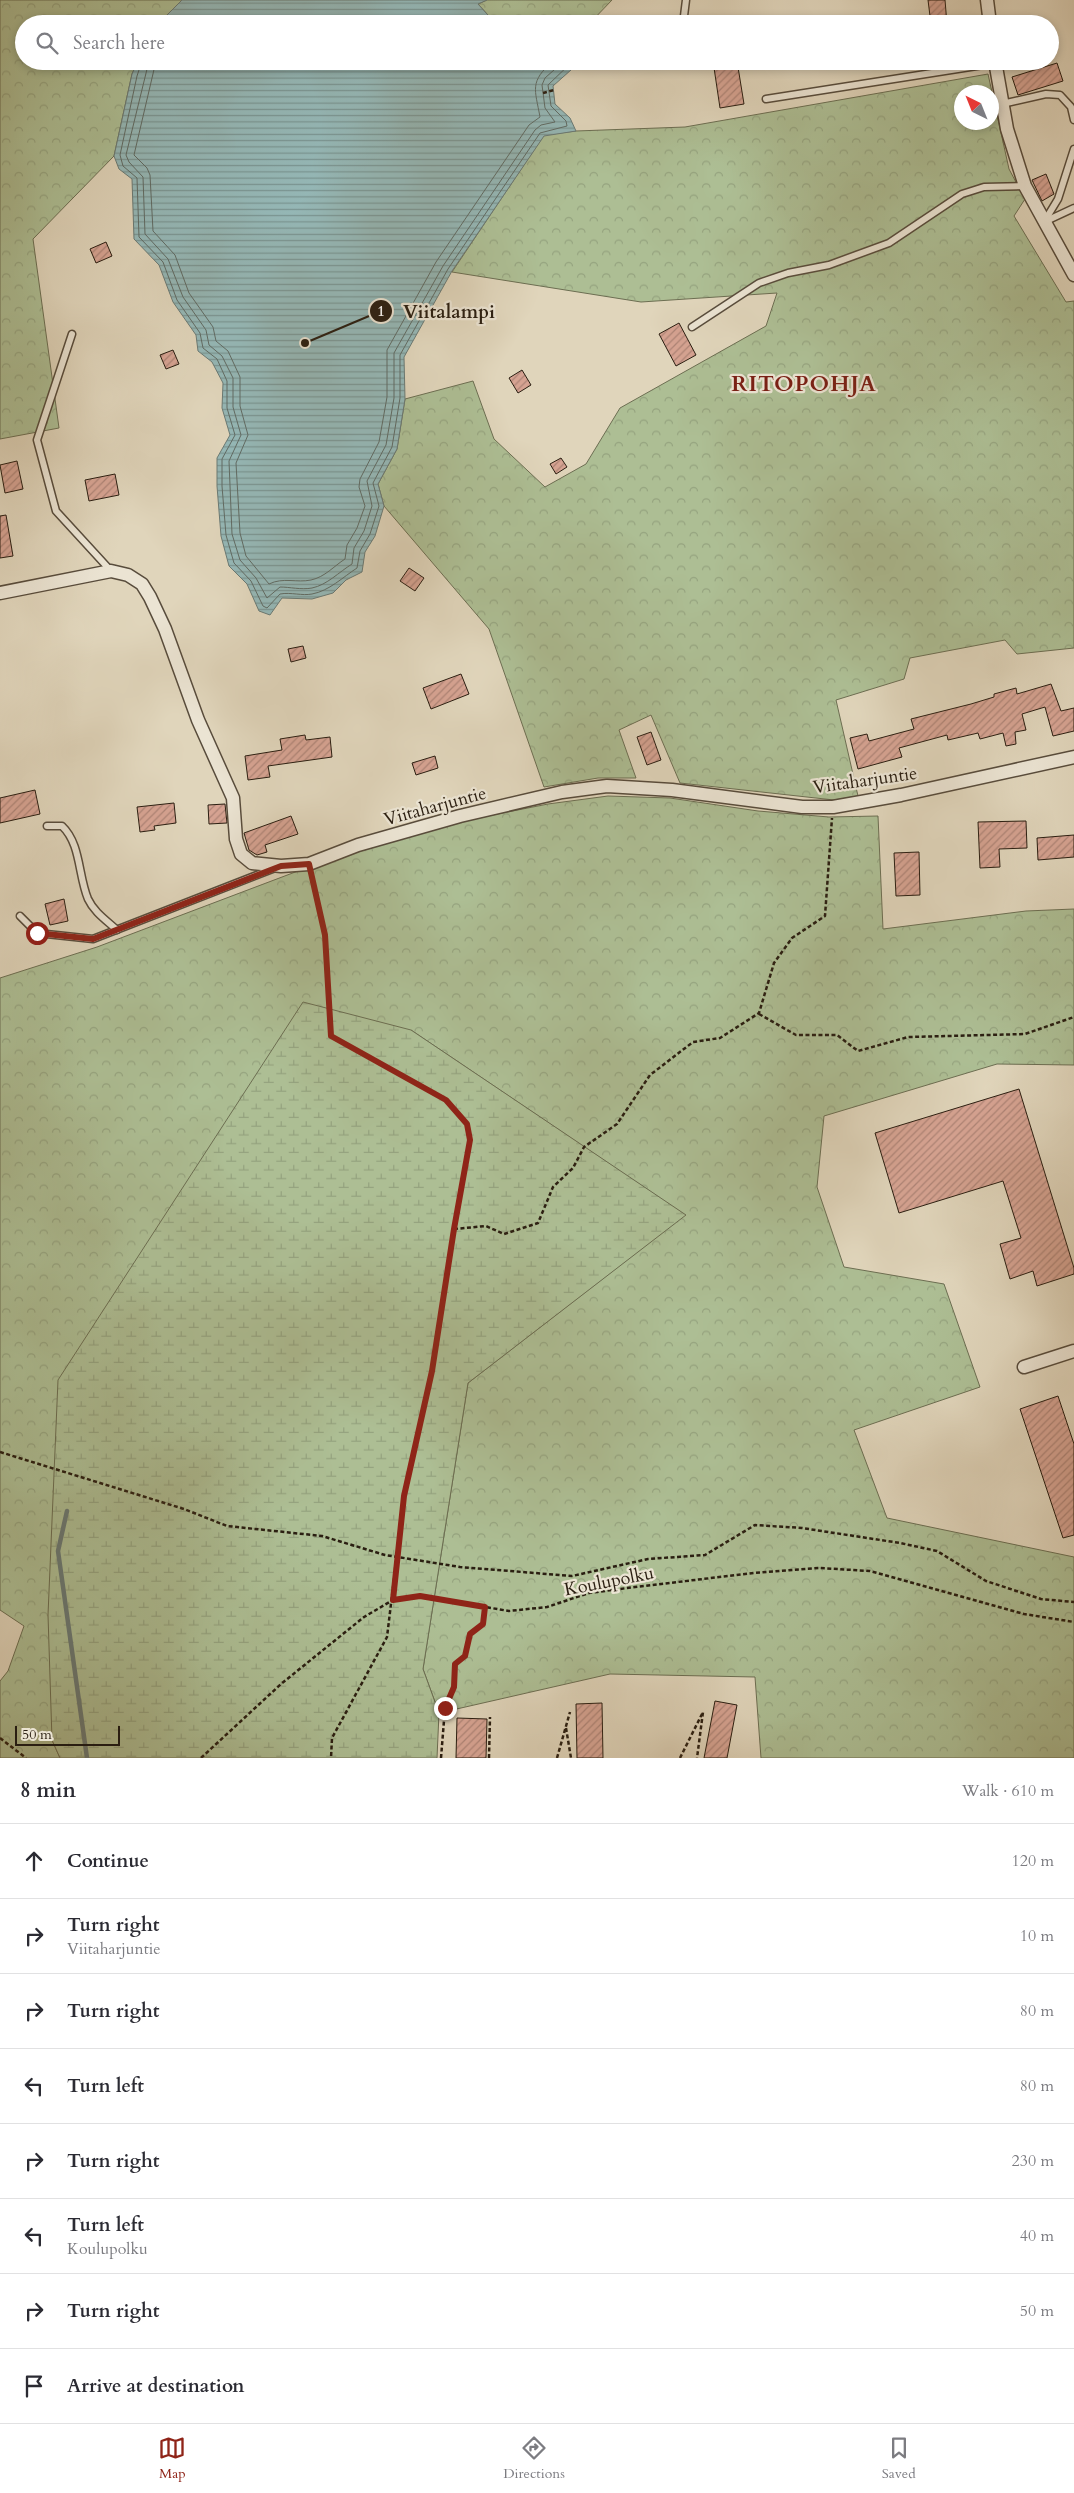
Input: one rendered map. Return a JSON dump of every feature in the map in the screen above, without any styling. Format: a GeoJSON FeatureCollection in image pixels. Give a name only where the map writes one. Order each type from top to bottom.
{"type":"FeatureCollection","features":[{"type":"Feature","properties":{"kind":"street"},"geometry":{"type":"LineString","coordinates":[[987,0],[989,15]]}},
{"type":"Feature","properties":{"kind":"street"},"geometry":{"type":"LineString","coordinates":[[997,70],[1008,129],[1025,186],[1073,270]]}},
{"type":"Feature","properties":{"kind":"street"},"geometry":{"type":"LineString","coordinates":[[0,593],[110,571]]}},
{"type":"Feature","properties":{"kind":"street","name":"Viitaharjuntie"},"geometry":{"type":"LineString","coordinates":[[110,571],[128,576],[142,584],[165,629],[198,720],[234,798],[236,839],[242,854],[252,863],[281,866],[309,864],[358,845],[460,816],[562,792],[607,786],[672,790],[750,801],[833,807],[901,795],[1074,757]]}},
{"type":"Feature","properties":{"kind":"street"},"geometry":{"type":"LineString","coordinates":[[1024,1366],[1074,1351]]}},
{"type":"Feature","properties":{"kind":"lane"},"geometry":{"type":"LineString","coordinates":[[684,15],[686,0]]}},
{"type":"Feature","properties":{"kind":"lane"},"geometry":{"type":"LineString","coordinates":[[766,100],[934,70]]}},
{"type":"Feature","properties":{"kind":"lane"},"geometry":{"type":"LineString","coordinates":[[1002,104],[1046,94],[1060,95],[1071,107],[1074,120]]}},
{"type":"Feature","properties":{"kind":"lane"},"geometry":{"type":"LineString","coordinates":[[1044,222],[1058,199],[1074,150]]}},
{"type":"Feature","properties":{"kind":"lane"},"geometry":{"type":"LineString","coordinates":[[692,328],[759,283],[788,273],[829,265],[889,243],[962,194],[984,187],[1025,186]]}},
{"type":"Feature","properties":{"kind":"lane"},"geometry":{"type":"LineString","coordinates":[[1044,222],[1074,208]]}},
{"type":"Feature","properties":{"kind":"lane"},"geometry":{"type":"LineString","coordinates":[[72,334],[37,440],[56,510],[110,571]]}},
{"type":"Feature","properties":{"kind":"lane"},"geometry":{"type":"LineString","coordinates":[[47,826],[62,826],[71,834],[88,898],[96,912],[117,930]]}},
{"type":"Feature","properties":{"kind":"lane"},"geometry":{"type":"LineString","coordinates":[[20,916],[37,933],[93,939],[281,866]]}},
{"type":"Feature","properties":{"kind":"path"},"geometry":{"type":"LineString","coordinates":[[543,94],[554,90]]}},
{"type":"Feature","properties":{"kind":"path"},"geometry":{"type":"LineString","coordinates":[[454,1229],[486,1226],[504,1234],[538,1223],[553,1187],[573,1168],[584,1147],[617,1124],[650,1075],[693,1042],[720,1038],[759,1014],[774,963],[792,938],[825,916],[833,807]]}},
{"type":"Feature","properties":{"kind":"path"},"geometry":{"type":"LineString","coordinates":[[309,864],[325,935],[331,1036],[446,1100],[467,1124],[470,1140],[432,1371],[404,1496],[388,1637],[332,1738],[331,1758]]}},
{"type":"Feature","properties":{"kind":"path"},"geometry":{"type":"LineString","coordinates":[[759,1014],[796,1035],[837,1035],[858,1051],[908,1037],[1025,1034],[1074,1017]]}},
{"type":"Feature","properties":{"kind":"path"},"geometry":{"type":"LineString","coordinates":[[0,1452],[184,1508],[227,1526],[322,1536],[397,1557],[460,1567],[572,1576],[648,1559],[705,1555],[755,1525],[822,1531],[900,1543],[937,1551],[986,1581],[1041,1599],[1074,1602]]}},
{"type":"Feature","properties":{"kind":"path","name":"Koulupolku"},"geometry":{"type":"LineString","coordinates":[[201,1758],[281,1684],[364,1617],[393,1600],[420,1596],[509,1610],[547,1607],[589,1594],[635,1587],[754,1572],[819,1568],[870,1571],[1024,1614],[1074,1622]]}},
{"type":"Feature","properties":{"kind":"path"},"geometry":{"type":"LineString","coordinates":[[441,1758],[445,1708],[454,1687],[455,1664],[465,1656],[470,1634],[483,1624],[485,1607]]}},
{"type":"Feature","properties":{"kind":"path"},"geometry":{"type":"LineString","coordinates":[[557,1758],[570,1712]]}},
{"type":"Feature","properties":{"kind":"path"},"geometry":{"type":"LineString","coordinates":[[680,1758],[704,1712],[697,1758]]}},
{"type":"Feature","properties":{"kind":"path"},"geometry":{"type":"LineString","coordinates":[[489,1758],[490,1717]]}},
{"type":"Feature","properties":{"kind":"path"},"geometry":{"type":"LineString","coordinates":[[566,1726],[570,1758]]}},
{"type":"Feature","properties":{"kind":"path"},"geometry":{"type":"LineString","coordinates":[[0,1738],[26,1758]]}},
{"type":"Feature","properties":{"kind":"green space"},"geometry":{"type":"Polygon","coordinates":[[[0,0],[182,0],[167,15],[15,15],[15,70],[134,70],[114,156],[33,239],[59,428],[0,439],[0,0]]]}},
{"type":"Feature","properties":{"kind":"green space"},"geometry":{"type":"Polygon","coordinates":[[[487,0],[612,0],[598,15],[488,15],[478,4],[487,0]]]}},
{"type":"Feature","properties":{"kind":"green space"},"geometry":{"type":"Polygon","coordinates":[[[988,74],[990,85],[954,85],[954,130],[999,130],[999,124],[1009,169],[1025,199],[1014,216],[1066,302],[1074,301],[1074,648],[1017,654],[1005,640],[910,658],[904,679],[836,700],[858,796],[834,800],[680,783],[651,715],[619,730],[636,778],[598,778],[544,787],[489,629],[384,506],[378,484],[397,449],[405,399],[473,381],[494,439],[545,487],[586,464],[620,408],[766,326],[777,293],[641,302],[452,272],[544,135],[576,131],[685,127],[988,74]]]}},
{"type":"Feature","properties":{"kind":"green space"},"geometry":{"type":"Polygon","coordinates":[[[608,796],[670,798],[758,811],[829,817],[878,816],[883,929],[1026,911],[1074,909],[1074,1065],[997,1064],[824,1116],[817,1187],[844,1267],[944,1284],[980,1387],[854,1430],[887,1518],[1074,1557],[1074,1758],[761,1758],[755,1677],[610,1674],[439,1713],[423,1669],[468,1383],[685,1215],[411,1030],[52,1740],[60,1758],[0,1758],[0,1681],[8,1671],[24,1626],[0,1610],[0,978],[97,947],[327,860],[457,822],[548,804],[608,796]]]}},
{"type":"Feature","properties":{"kind":"green space"},"geometry":{"type":"Polygon","coordinates":[[[303,1002],[411,1030],[686,1215],[468,1383],[423,1669],[439,1713],[437,1758],[60,1758],[52,1740],[48,1615],[58,1380],[303,1002]]]}},
{"type":"Feature","properties":{"kind":"water"},"geometry":{"type":"Polygon","coordinates":[[[182,0],[487,0],[478,4],[488,15],[167,15],[182,0]]]}},
{"type":"Feature","properties":{"kind":"water"},"geometry":{"type":"Polygon","coordinates":[[[134,70],[571,70],[553,86],[555,104],[570,118],[576,131],[544,136],[452,271],[404,357],[405,399],[397,449],[378,484],[384,506],[375,536],[365,552],[362,572],[346,580],[333,593],[312,599],[282,598],[270,615],[259,611],[247,584],[229,566],[221,536],[217,458],[230,435],[222,408],[223,383],[212,362],[198,351],[196,335],[173,302],[159,265],[134,239],[132,179],[119,169],[114,156],[134,70]]]}},
{"type":"Feature","properties":{"kind":"building"},"geometry":{"type":"Polygon","coordinates":[[[928,0],[945,0],[946,15],[930,15],[928,0]]]}},
{"type":"Feature","properties":{"kind":"building"},"geometry":{"type":"Polygon","coordinates":[[[1059,69],[1063,81],[1018,95],[1012,77],[1034,70],[1059,69]]]}},
{"type":"Feature","properties":{"kind":"building"},"geometry":{"type":"Polygon","coordinates":[[[714,70],[738,70],[744,104],[720,108],[714,70]]]}},
{"type":"Feature","properties":{"kind":"building"},"geometry":{"type":"Polygon","coordinates":[[[1046,174],[1054,194],[1042,201],[1032,180],[1046,174]]]}},
{"type":"Feature","properties":{"kind":"building"},"geometry":{"type":"Polygon","coordinates":[[[106,242],[112,256],[96,263],[90,249],[106,242]]]}},
{"type":"Feature","properties":{"kind":"building"},"geometry":{"type":"Polygon","coordinates":[[[679,323],[696,355],[676,366],[659,334],[679,323]]]}},
{"type":"Feature","properties":{"kind":"building"},"geometry":{"type":"Polygon","coordinates":[[[173,350],[179,364],[166,369],[160,355],[173,350]]]}},
{"type":"Feature","properties":{"kind":"building"},"geometry":{"type":"Polygon","coordinates":[[[522,370],[531,385],[518,393],[509,378],[522,370]]]}},
{"type":"Feature","properties":{"kind":"building"},"geometry":{"type":"Polygon","coordinates":[[[561,458],[567,467],[556,474],[550,464],[561,458]]]}},
{"type":"Feature","properties":{"kind":"building"},"geometry":{"type":"Polygon","coordinates":[[[17,461],[23,489],[5,493],[0,465],[17,461]]]}},
{"type":"Feature","properties":{"kind":"building"},"geometry":{"type":"Polygon","coordinates":[[[115,474],[119,495],[89,501],[85,480],[115,474]]]}},
{"type":"Feature","properties":{"kind":"building"},"geometry":{"type":"Polygon","coordinates":[[[6,515],[13,556],[0,558],[0,516],[6,515]]]}},
{"type":"Feature","properties":{"kind":"building"},"geometry":{"type":"Polygon","coordinates":[[[409,568],[424,578],[415,591],[400,581],[409,568]]]}},
{"type":"Feature","properties":{"kind":"building"},"geometry":{"type":"Polygon","coordinates":[[[303,646],[306,658],[291,662],[288,649],[303,646]]]}},
{"type":"Feature","properties":{"kind":"building"},"geometry":{"type":"Polygon","coordinates":[[[461,674],[469,694],[431,709],[423,688],[461,674]]]}},
{"type":"Feature","properties":{"kind":"building"},"geometry":{"type":"Polygon","coordinates":[[[1051,684],[1061,711],[1074,708],[1074,731],[1053,736],[1045,707],[1022,714],[1026,730],[1015,732],[1016,744],[1006,746],[1003,733],[980,739],[978,733],[948,740],[947,735],[899,748],[902,757],[858,769],[850,738],[867,734],[869,741],[914,729],[911,719],[971,704],[994,697],[994,694],[1016,688],[1017,694],[1051,684]]]}},
{"type":"Feature","properties":{"kind":"building"},"geometry":{"type":"Polygon","coordinates":[[[651,732],[661,760],[647,765],[637,737],[651,732]]]}},
{"type":"Feature","properties":{"kind":"building"},"geometry":{"type":"Polygon","coordinates":[[[305,735],[306,740],[330,737],[332,757],[268,766],[270,777],[248,780],[245,756],[282,750],[280,739],[305,735]]]}},
{"type":"Feature","properties":{"kind":"building"},"geometry":{"type":"Polygon","coordinates":[[[435,756],[438,768],[416,775],[412,763],[435,756]]]}},
{"type":"Feature","properties":{"kind":"building"},"geometry":{"type":"Polygon","coordinates":[[[35,790],[40,814],[0,823],[0,798],[35,790]]]}},
{"type":"Feature","properties":{"kind":"building"},"geometry":{"type":"Polygon","coordinates":[[[174,803],[176,823],[154,826],[155,830],[140,832],[137,807],[174,803]]]}},
{"type":"Feature","properties":{"kind":"building"},"geometry":{"type":"Polygon","coordinates":[[[225,804],[227,823],[209,824],[208,805],[225,804]]]}},
{"type":"Feature","properties":{"kind":"building"},"geometry":{"type":"Polygon","coordinates":[[[291,816],[298,834],[265,845],[267,852],[257,855],[249,850],[244,833],[291,816]]]}},
{"type":"Feature","properties":{"kind":"building"},"geometry":{"type":"Polygon","coordinates":[[[1026,821],[1027,848],[999,849],[1000,867],[980,868],[978,822],[1026,821]]]}},
{"type":"Feature","properties":{"kind":"building"},"geometry":{"type":"Polygon","coordinates":[[[1074,835],[1074,857],[1038,860],[1037,838],[1074,835]]]}},
{"type":"Feature","properties":{"kind":"building"},"geometry":{"type":"Polygon","coordinates":[[[919,852],[920,895],[896,896],[894,853],[919,852]]]}},
{"type":"Feature","properties":{"kind":"building"},"geometry":{"type":"Polygon","coordinates":[[[64,899],[68,921],[50,925],[45,904],[64,899]]]}},
{"type":"Feature","properties":{"kind":"building"},"geometry":{"type":"Polygon","coordinates":[[[1019,1089],[1074,1268],[1074,1274],[1037,1286],[1033,1271],[1010,1279],[1000,1244],[1021,1238],[1003,1181],[899,1213],[875,1133],[1019,1089]]]}},
{"type":"Feature","properties":{"kind":"building"},"geometry":{"type":"Polygon","coordinates":[[[1058,1396],[1074,1444],[1074,1535],[1063,1538],[1020,1409],[1058,1396]]]}},
{"type":"Feature","properties":{"kind":"building"},"geometry":{"type":"Polygon","coordinates":[[[715,1701],[737,1705],[727,1758],[704,1758],[715,1701]]]}},
{"type":"Feature","properties":{"kind":"building"},"geometry":{"type":"Polygon","coordinates":[[[602,1703],[603,1758],[577,1758],[576,1704],[602,1703]]]}},
{"type":"Feature","properties":{"kind":"building"},"geometry":{"type":"Polygon","coordinates":[[[457,1718],[487,1719],[486,1758],[456,1758],[457,1718]]]}},
{"type":"Feature","properties":{"kind":"waterway"},"geometry":{"type":"LineString","coordinates":[[67,1511],[58,1551],[87,1758]]}},
{"type":"Feature","properties":{"kind":"place","name":"Viitalampi"},"geometry":{"type":"Point","coordinates":[305,343]}},
{"type":"Feature","properties":{"kind":"district","name":"RITOPOHJA"},"geometry":{"type":"Point","coordinates":[804,383]}},
{"type":"Feature","properties":{"kind":"route"},"geometry":{"type":"LineString","coordinates":[[37,933],[93,939],[281,866],[309,864],[325,935],[331,1036],[446,1100],[467,1124],[470,1140],[432,1371],[404,1496],[393,1600],[420,1596],[485,1607],[483,1624],[470,1634],[465,1656],[455,1664],[454,1687],[445,1708]]}}]}
